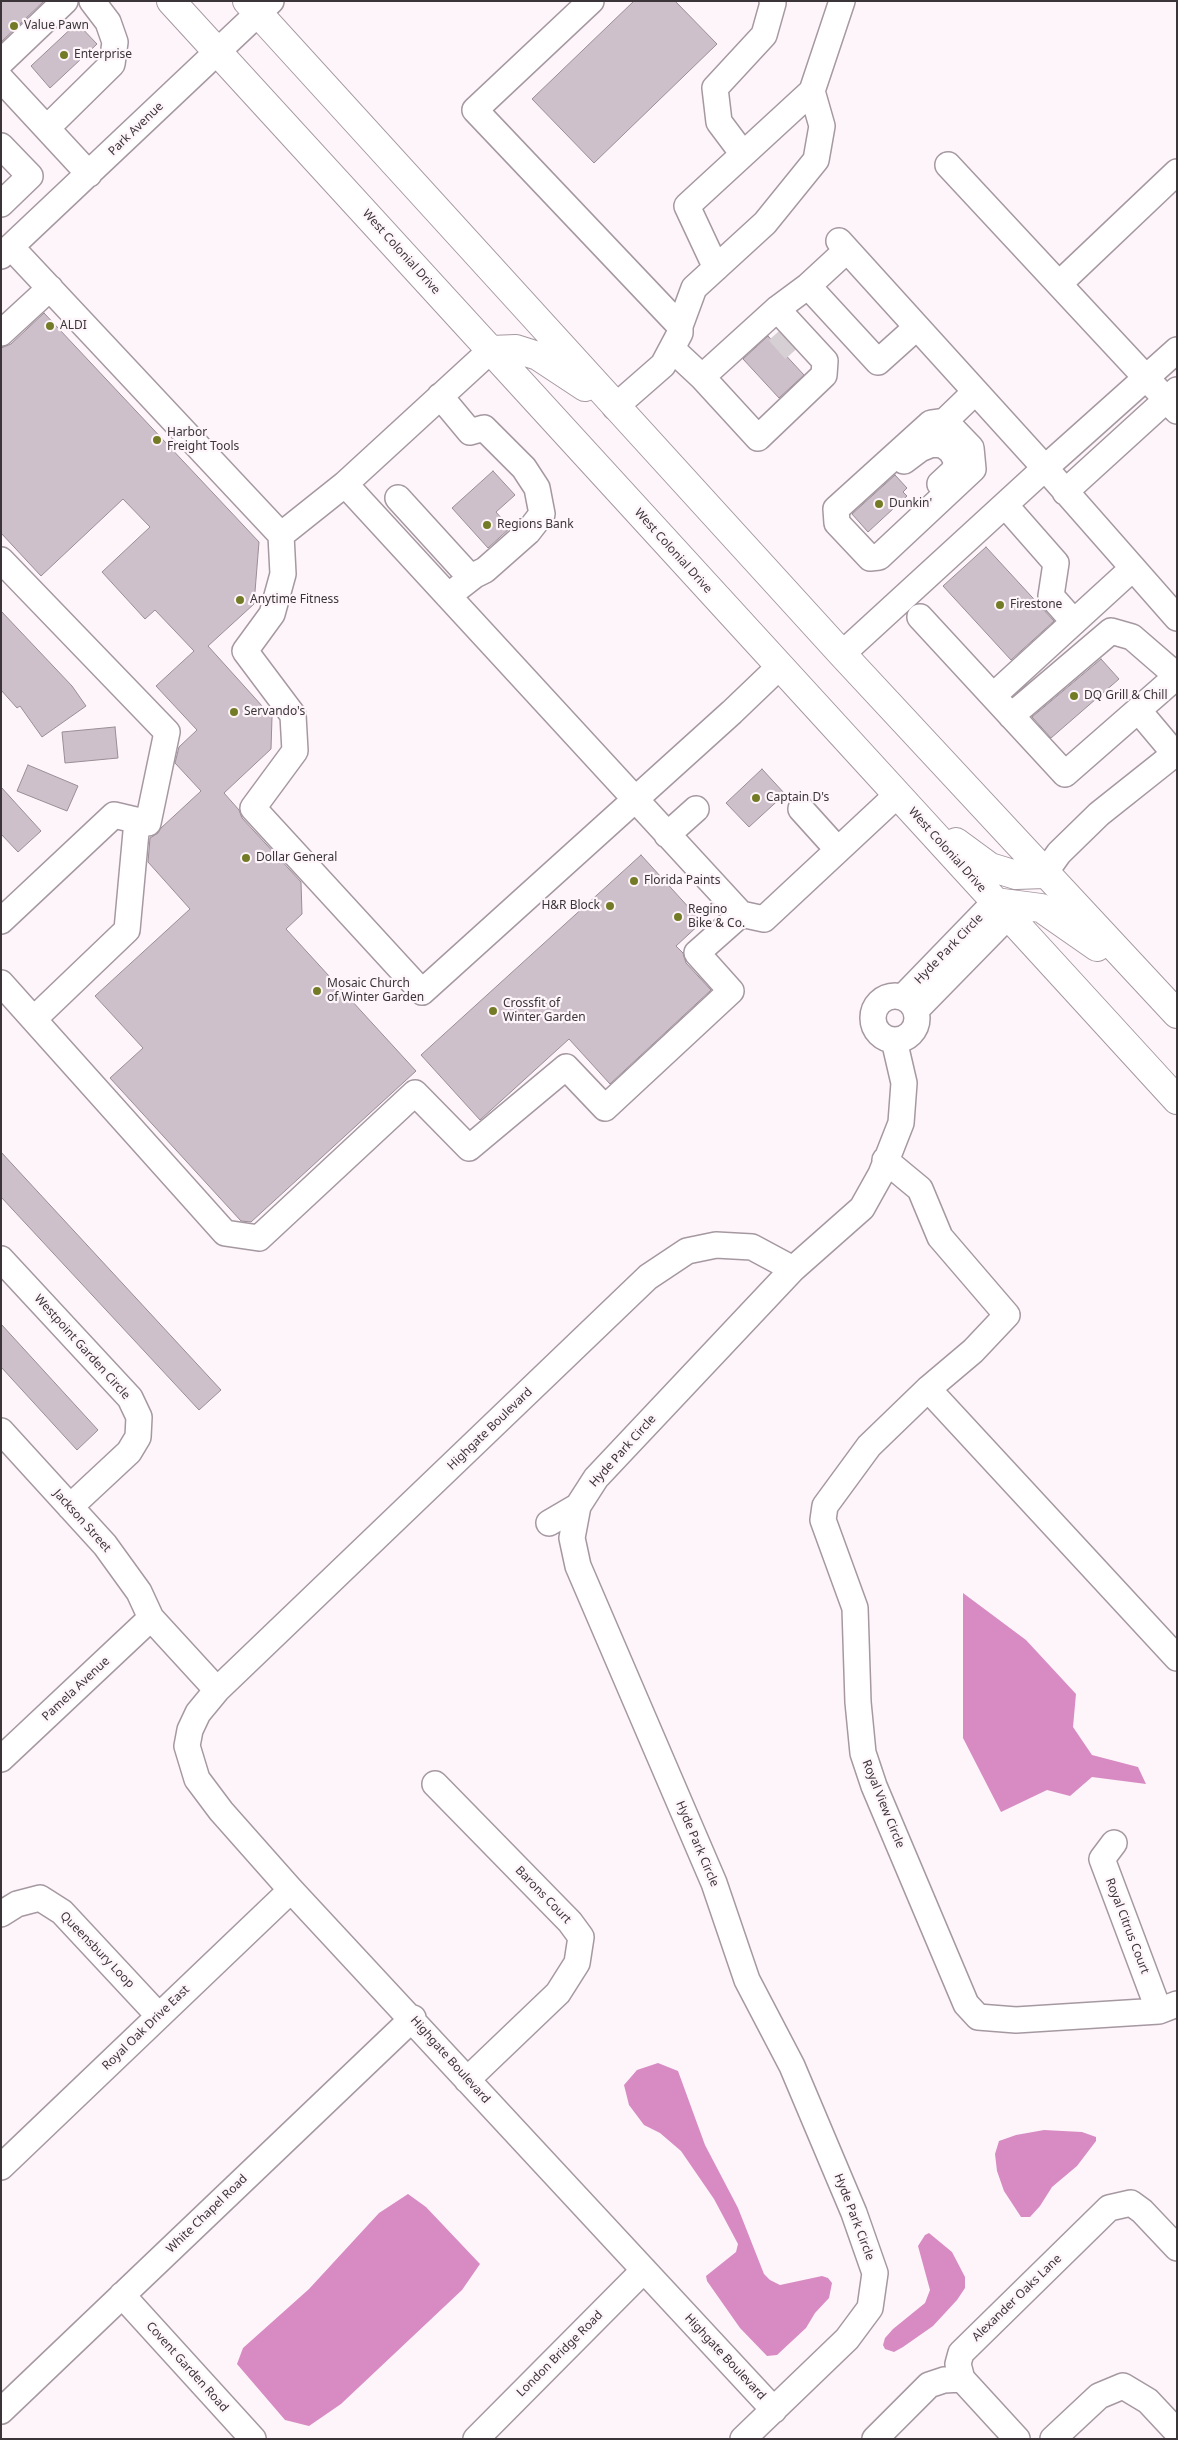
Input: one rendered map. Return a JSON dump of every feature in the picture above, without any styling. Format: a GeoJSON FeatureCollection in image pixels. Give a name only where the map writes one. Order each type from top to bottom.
{"type":"FeatureCollection","features":[{"type":"Feature","properties":{"kind":"highway","name":"West Colonial Drive"},"geometry":{"type":"LineString","coordinates":[[171,1],[1177,1100]]}},
{"type":"Feature","properties":{"kind":"highway"},"geometry":{"type":"LineString","coordinates":[[259,5],[615,407],[1044,874],[1177,1014]]}},
{"type":"Feature","properties":{"kind":"highway"},"geometry":{"type":"LineString","coordinates":[[491,350],[516,349],[538,356],[615,407]]}},
{"type":"Feature","properties":{"kind":"highway"},"geometry":{"type":"LineString","coordinates":[[901,799],[990,867],[1016,875],[1044,874]]}},
{"type":"Feature","properties":{"kind":"highway"},"geometry":{"type":"LineString","coordinates":[[1001,909],[1041,908],[1144,979]]}},
{"type":"Feature","properties":{"kind":"street"},"geometry":{"type":"LineString","coordinates":[[1,62],[65,1]]}},
{"type":"Feature","properties":{"kind":"street"},"geometry":{"type":"LineString","coordinates":[[47,128],[112,64],[115,42],[108,22],[92,1]]}},
{"type":"Feature","properties":{"kind":"street"},"geometry":{"type":"LineString","coordinates":[[591,1],[475,110],[676,337],[702,377],[758,438],[824,375],[825,361],[773,320]]}},
{"type":"Feature","properties":{"kind":"street"},"geometry":{"type":"LineString","coordinates":[[743,154],[719,122],[715,88],[764,35],[772,1]]}},
{"type":"Feature","properties":{"kind":"street"},"geometry":{"type":"LineString","coordinates":[[716,268],[687,206],[812,91],[842,1]]}},
{"type":"Feature","properties":{"kind":"street","name":"Park Avenue"},"geometry":{"type":"LineString","coordinates":[[6,251],[218,52],[259,5]]}},
{"type":"Feature","properties":{"kind":"street"},"geometry":{"type":"LineString","coordinates":[[1,79],[89,174]]}},
{"type":"Feature","properties":{"kind":"street"},"geometry":{"type":"LineString","coordinates":[[615,407],[662,365],[676,337],[694,288],[765,223],[816,160],[822,126],[812,91]]}},
{"type":"Feature","properties":{"kind":"street"},"geometry":{"type":"LineString","coordinates":[[1,146],[30,176],[1,204]]}},
{"type":"Feature","properties":{"kind":"street"},"geometry":{"type":"LineString","coordinates":[[948,165],[1146,377],[1173,400],[1065,492]]}},
{"type":"Feature","properties":{"kind":"street"},"geometry":{"type":"LineString","coordinates":[[1059,284],[1177,172]]}},
{"type":"Feature","properties":{"kind":"street"},"geometry":{"type":"LineString","coordinates":[[702,377],[773,320],[808,286],[843,245],[1177,618]]}},
{"type":"Feature","properties":{"kind":"street"},"geometry":{"type":"LineString","coordinates":[[6,251],[50,288],[281,535],[283,574],[272,614],[245,651],[293,715],[296,751],[253,808],[422,992],[636,800],[779,667]]}},
{"type":"Feature","properties":{"kind":"street"},"geometry":{"type":"LineString","coordinates":[[808,286],[878,362],[917,327]]}},
{"type":"Feature","properties":{"kind":"street"},"geometry":{"type":"LineString","coordinates":[[1,333],[50,288]]}},
{"type":"Feature","properties":{"kind":"street"},"geometry":{"type":"LineString","coordinates":[[281,535],[345,484],[491,350]]}},
{"type":"Feature","properties":{"kind":"street"},"geometry":{"type":"LineString","coordinates":[[842,654],[1044,468],[1177,350]]}},
{"type":"Feature","properties":{"kind":"street"},"geometry":{"type":"LineString","coordinates":[[795,351],[821,379]]}},
{"type":"Feature","properties":{"kind":"street"},"geometry":{"type":"LineString","coordinates":[[945,421],[972,448],[973,469],[879,557],[870,558],[837,523],[836,510],[931,423],[945,421],[975,392]]}},
{"type":"Feature","properties":{"kind":"street"},"geometry":{"type":"LineString","coordinates":[[440,396],[470,432],[484,428],[524,468],[537,488],[542,514],[528,532],[485,570],[448,596]]}},
{"type":"Feature","properties":{"kind":"street"},"geometry":{"type":"LineString","coordinates":[[837,520],[903,461],[920,449],[932,444],[943,445],[951,451],[956,460],[955,470],[875,545],[860,547]]}},
{"type":"Feature","properties":{"kind":"street"},"geometry":{"type":"LineString","coordinates":[[345,484],[741,914],[764,919],[838,850],[901,799]]}},
{"type":"Feature","properties":{"kind":"street"},"geometry":{"type":"LineString","coordinates":[[398,498],[472,578]]}},
{"type":"Feature","properties":{"kind":"street"},"geometry":{"type":"LineString","coordinates":[[1005,505],[1056,563],[1051,596],[1074,622]]}},
{"type":"Feature","properties":{"kind":"street"},"geometry":{"type":"LineString","coordinates":[[1,560],[168,732],[148,823],[114,815],[1,921]]}},
{"type":"Feature","properties":{"kind":"street"},"geometry":{"type":"LineString","coordinates":[[993,696],[1133,568]]}},
{"type":"Feature","properties":{"kind":"street"},"geometry":{"type":"LineString","coordinates":[[918,584],[920,617]]}},
{"type":"Feature","properties":{"kind":"street"},"geometry":{"type":"LineString","coordinates":[[889,610],[920,617],[1011,716],[1065,774],[1177,676],[1132,637],[1111,631],[1011,716]]}},
{"type":"Feature","properties":{"kind":"street"},"geometry":{"type":"LineString","coordinates":[[1044,874],[1059,853],[1099,814],[1176,753],[1138,710]]}},
{"type":"Feature","properties":{"kind":"street"},"geometry":{"type":"LineString","coordinates":[[667,835],[696,809]]}},
{"type":"Feature","properties":{"kind":"street"},"geometry":{"type":"LineString","coordinates":[[801,809],[838,850]]}},
{"type":"Feature","properties":{"kind":"street"},"geometry":{"type":"LineString","coordinates":[[34,1019],[127,930],[138,821]]}},
{"type":"Feature","properties":{"kind":"street","name":"Hyde Park Circle"},"geometry":{"type":"LineString","coordinates":[[909,1004],[1001,909]]}},
{"type":"Feature","properties":{"kind":"street"},"geometry":{"type":"LineString","coordinates":[[1,983],[225,1233],[260,1238],[415,1093],[469,1148],[566,1067],[605,1108],[731,991],[697,953],[741,914]]}},
{"type":"Feature","properties":{"kind":"street"},"geometry":{"type":"LineString","coordinates":[[895,995],[909,1004],[917,1017],[913,1031],[908,1036],[894,1040],[886,1038],[875,1028],[873,1013],[881,1000],[895,995]]}},
{"type":"Feature","properties":{"kind":"street","name":"Hyde Park Circle"},"geometry":{"type":"LineString","coordinates":[[743,2439],[847,2339],[870,2308],[875,2273],[854,2213],[792,2066],[747,1980],[714,1883],[578,1566],[572,1538],[578,1506],[596,1478],[792,1270],[818,1233],[842,1204],[885,1160],[901,1124],[904,1084],[894,1040]]}},
{"type":"Feature","properties":{"kind":"street","name":"Royal View Circle"},"geometry":{"type":"LineString","coordinates":[[885,1160],[920,1189],[940,1237],[1007,1315],[973,1351],[928,1389],[869,1446],[825,1506],[823,1520],[855,1608],[858,1702],[863,1753],[874,1786],[966,2004],[978,2017],[1016,2020],[1168,2008]]}},
{"type":"Feature","properties":{"kind":"street","name":"Highgate Boulevard"},"geometry":{"type":"LineString","coordinates":[[774,2410],[467,2080],[413,2018],[291,1890],[221,1811],[197,1779],[187,1746],[190,1730],[198,1713],[217,1690],[648,1277],[687,1251],[716,1245],[752,1247],[792,1270]]}},
{"type":"Feature","properties":{"kind":"street","name":"Westpoint Garden Circle"},"geometry":{"type":"LineString","coordinates":[[1,1260],[130,1398],[139,1417],[138,1437],[130,1452],[70,1507]]}},
{"type":"Feature","properties":{"kind":"street"},"geometry":{"type":"LineString","coordinates":[[928,1389],[1177,1658]]}},
{"type":"Feature","properties":{"kind":"street","name":"Jackson Street"},"geometry":{"type":"LineString","coordinates":[[1,1431],[104,1545],[140,1592],[151,1618]]}},
{"type":"Feature","properties":{"kind":"street"},"geometry":{"type":"LineString","coordinates":[[549,1523],[578,1506]]}},
{"type":"Feature","properties":{"kind":"street"},"geometry":{"type":"LineString","coordinates":[[151,1618],[217,1690]]}},
{"type":"Feature","properties":{"kind":"street","name":"Pamela Avenue"},"geometry":{"type":"LineString","coordinates":[[1,1760],[151,1618]]}},
{"type":"Feature","properties":{"kind":"street","name":"Barons Court"},"geometry":{"type":"LineString","coordinates":[[435,1784],[570,1922],[581,1937],[577,1963],[558,1993],[467,2080]]}},
{"type":"Feature","properties":{"kind":"street","name":"Royal Citrus Court"},"geometry":{"type":"LineString","coordinates":[[1114,1843],[1102,1859],[1168,2008]]}},
{"type":"Feature","properties":{"kind":"street","name":"Royal Oak Drive East"},"geometry":{"type":"LineString","coordinates":[[1,2167],[291,1890]]}},
{"type":"Feature","properties":{"kind":"street","name":"Queensbury Loop"},"geometry":{"type":"LineString","coordinates":[[1,1914],[17,1904],[40,1898],[62,1912],[159,2016]]}},
{"type":"Feature","properties":{"kind":"street","name":"White Chapel Road"},"geometry":{"type":"LineString","coordinates":[[1,2411],[413,2018]]}},
{"type":"Feature","properties":{"kind":"street","name":"Alexander Oaks Lane"},"geometry":{"type":"LineString","coordinates":[[962,2379],[958,2364],[961,2352],[1109,2208],[1131,2204],[1142,2211],[1177,2248]]}},
{"type":"Feature","properties":{"kind":"street","name":"London Bridge Road"},"geometry":{"type":"LineString","coordinates":[[476,2439],[644,2270]]}},
{"type":"Feature","properties":{"kind":"street","name":"Covent Garden Road"},"geometry":{"type":"LineString","coordinates":[[122,2295],[238,2434]]}},
{"type":"Feature","properties":{"kind":"street"},"geometry":{"type":"LineString","coordinates":[[875,2439],[929,2385],[944,2380],[962,2379],[1017,2439]]}},
{"type":"Feature","properties":{"kind":"street"},"geometry":{"type":"LineString","coordinates":[[1053,2439],[1099,2396],[1123,2386],[1148,2401],[1177,2432]]}},
{"type":"Feature","properties":{"kind":"shaded area"},"geometry":{"type":"Polygon","coordinates":[[[963,1593],[1026,1640],[1076,1694],[1073,1727],[1092,1755],[1138,1767],[1146,1784],[1092,1777],[1070,1796],[1047,1790],[1001,1812],[963,1738],[963,1593]]]}},
{"type":"Feature","properties":{"kind":"shaded area"},"geometry":{"type":"Polygon","coordinates":[[[658,2063],[678,2071],[705,2145],[738,2208],[764,2274],[770,2280],[780,2285],[822,2276],[828,2278],[832,2283],[829,2298],[815,2313],[806,2328],[777,2355],[767,2356],[740,2328],[707,2281],[706,2276],[736,2252],[738,2244],[714,2199],[681,2151],[660,2133],[644,2125],[629,2105],[624,2085],[637,2070],[658,2063]]]}},
{"type":"Feature","properties":{"kind":"shaded area"},"geometry":{"type":"Polygon","coordinates":[[[1044,2130],[1082,2132],[1096,2137],[1096,2141],[1077,2166],[1052,2187],[1040,2206],[1030,2217],[1021,2217],[1004,2191],[997,2171],[995,2154],[999,2141],[1016,2135],[1044,2130]]]}},
{"type":"Feature","properties":{"kind":"shaded area"},"geometry":{"type":"Polygon","coordinates":[[[408,2194],[426,2207],[480,2264],[462,2290],[341,2404],[309,2426],[285,2420],[237,2364],[243,2348],[309,2289],[379,2213],[408,2194]]]}},
{"type":"Feature","properties":{"kind":"shaded area"},"geometry":{"type":"Polygon","coordinates":[[[929,2233],[952,2252],[965,2277],[965,2288],[957,2300],[933,2326],[894,2352],[885,2349],[883,2345],[885,2338],[893,2329],[925,2303],[930,2290],[918,2246],[925,2235],[929,2233]]]}},
{"type":"Feature","properties":{"kind":"building","name":"Value Pawn"},"geometry":{"type":"Polygon","coordinates":[[[1,1],[44,1],[1,42],[1,1]]]}},
{"type":"Feature","properties":{"kind":"building"},"geometry":{"type":"Polygon","coordinates":[[[634,1],[675,1],[717,44],[594,163],[532,99],[634,1]]]}},
{"type":"Feature","properties":{"kind":"building","name":"Enterprise"},"geometry":{"type":"Polygon","coordinates":[[[77,23],[97,44],[50,88],[31,66],[77,23]]]}},
{"type":"Feature","properties":{"kind":"building"},"geometry":{"type":"Polygon","coordinates":[[[44,313],[259,542],[254,604],[208,646],[272,717],[271,749],[224,793],[239,810],[242,818],[301,882],[302,914],[286,929],[416,1071],[251,1222],[241,1221],[110,1078],[143,1048],[95,996],[190,909],[148,862],[150,838],[158,833],[201,791],[175,763],[179,747],[197,730],[156,686],[194,651],[155,610],[145,619],[102,572],[150,527],[123,499],[41,576],[1,533],[1,348],[11,344],[44,313]]]}},
{"type":"Feature","properties":{"kind":"building"},"geometry":{"type":"Polygon","coordinates":[[[768,336],[804,375],[779,398],[743,359],[768,336]]]}},
{"type":"Feature","properties":{"kind":"building","name":"Regions Bank"},"geometry":{"type":"Polygon","coordinates":[[[493,471],[515,495],[496,512],[510,528],[488,548],[452,508],[493,471]]]}},
{"type":"Feature","properties":{"kind":"building","name":"Dunkin'"},"geometry":{"type":"Polygon","coordinates":[[[895,475],[907,488],[903,492],[907,496],[868,532],[852,514],[895,475]]]}},
{"type":"Feature","properties":{"kind":"building","name":"Firestone"},"geometry":{"type":"Polygon","coordinates":[[[986,547],[1054,621],[1011,660],[943,586],[986,547]]]}},
{"type":"Feature","properties":{"kind":"building"},"geometry":{"type":"Polygon","coordinates":[[[1,611],[72,686],[86,706],[42,737],[20,706],[17,708],[1,690],[1,611]]]}},
{"type":"Feature","properties":{"kind":"building","name":"DQ Grill & Chill"},"geometry":{"type":"Polygon","coordinates":[[[1101,659],[1119,679],[1051,738],[1032,717],[1101,659]]]}},
{"type":"Feature","properties":{"kind":"building"},"geometry":{"type":"Polygon","coordinates":[[[115,727],[118,758],[65,763],[62,732],[115,727]]]}},
{"type":"Feature","properties":{"kind":"building"},"geometry":{"type":"Polygon","coordinates":[[[28,765],[78,786],[67,811],[17,791],[28,765]]]}},
{"type":"Feature","properties":{"kind":"building","name":"Captain D's"},"geometry":{"type":"Polygon","coordinates":[[[762,769],[785,794],[749,827],[726,803],[762,769]]]}},
{"type":"Feature","properties":{"kind":"building"},"geometry":{"type":"Polygon","coordinates":[[[1,787],[41,831],[18,852],[1,834],[1,787]]]}},
{"type":"Feature","properties":{"kind":"building"},"geometry":{"type":"Polygon","coordinates":[[[641,855],[702,922],[676,946],[683,953],[686,963],[711,990],[610,1084],[569,1039],[480,1120],[421,1055],[641,855]]]}},
{"type":"Feature","properties":{"kind":"building"},"geometry":{"type":"Polygon","coordinates":[[[1,1152],[221,1390],[199,1410],[1,1197],[1,1152]]]}},
{"type":"Feature","properties":{"kind":"building"},"geometry":{"type":"Polygon","coordinates":[[[1,1324],[98,1430],[77,1450],[1,1367],[1,1324]]]}},
{"type":"Feature","properties":{"kind":"tunnel"},"geometry":{"type":"LineString","coordinates":[[778,332],[795,351]]}},
{"type":"Feature","properties":{"kind":"place","name":"Value Pawn"},"geometry":{"type":"Point","coordinates":[14,26]}},
{"type":"Feature","properties":{"kind":"place","name":"Enterprise"},"geometry":{"type":"Point","coordinates":[64,55]}},
{"type":"Feature","properties":{"kind":"place","name":"ALDI"},"geometry":{"type":"Point","coordinates":[50,326]}},
{"type":"Feature","properties":{"kind":"place","name":"Harbor Freight Tools"},"geometry":{"type":"Point","coordinates":[157,440]}},
{"type":"Feature","properties":{"kind":"place","name":"Dunkin'"},"geometry":{"type":"Point","coordinates":[879,504]}},
{"type":"Feature","properties":{"kind":"place","name":"Regions Bank"},"geometry":{"type":"Point","coordinates":[487,525]}},
{"type":"Feature","properties":{"kind":"place","name":"Anytime Fitness"},"geometry":{"type":"Point","coordinates":[240,600]}},
{"type":"Feature","properties":{"kind":"place","name":"Firestone"},"geometry":{"type":"Point","coordinates":[1000,605]}},
{"type":"Feature","properties":{"kind":"place","name":"DQ Grill & Chill"},"geometry":{"type":"Point","coordinates":[1074,696]}},
{"type":"Feature","properties":{"kind":"place","name":"Servando's"},"geometry":{"type":"Point","coordinates":[234,712]}},
{"type":"Feature","properties":{"kind":"place","name":"Captain D's"},"geometry":{"type":"Point","coordinates":[756,798]}},
{"type":"Feature","properties":{"kind":"place","name":"Dollar General"},"geometry":{"type":"Point","coordinates":[246,858]}},
{"type":"Feature","properties":{"kind":"place","name":"Florida Paints"},"geometry":{"type":"Point","coordinates":[634,881]}},
{"type":"Feature","properties":{"kind":"place","name":"H&R Block"},"geometry":{"type":"Point","coordinates":[610,906]}},
{"type":"Feature","properties":{"kind":"place","name":"Regino Bike & Co."},"geometry":{"type":"Point","coordinates":[678,917]}},
{"type":"Feature","properties":{"kind":"place","name":"Mosaic Church of Winter Garden"},"geometry":{"type":"Point","coordinates":[317,991]}},
{"type":"Feature","properties":{"kind":"place","name":"Crossfit of Winter Garden"},"geometry":{"type":"Point","coordinates":[493,1011]}}]}
